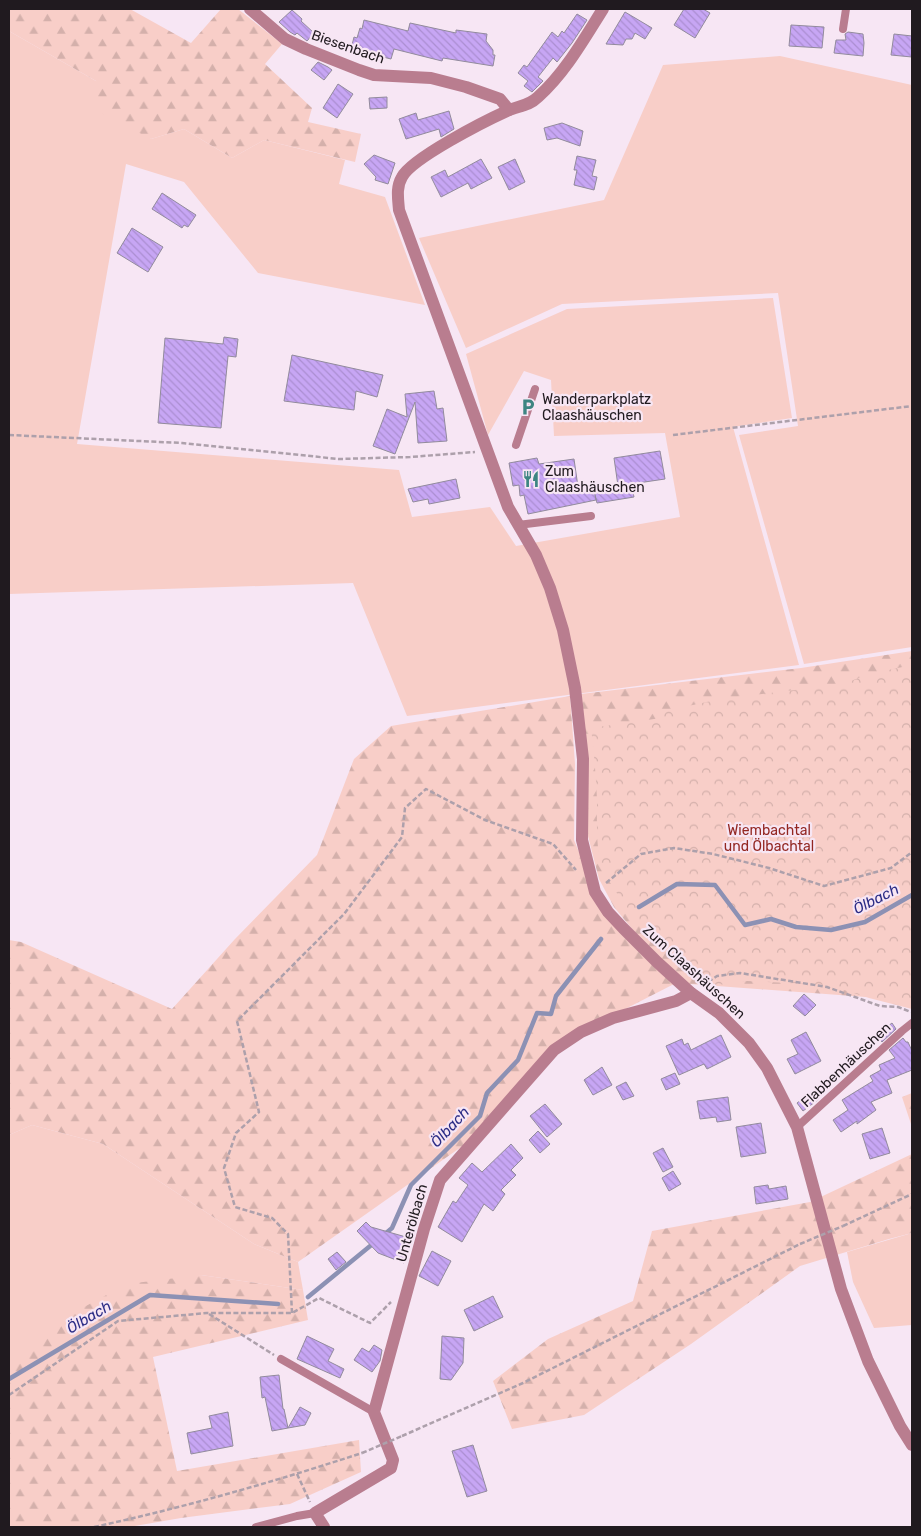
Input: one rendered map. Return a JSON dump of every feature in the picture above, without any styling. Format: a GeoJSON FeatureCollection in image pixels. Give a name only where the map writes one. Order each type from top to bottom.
{"type":"FeatureCollection","features":[{"type":"Feature","properties":{"kind":"street","name":"Biesenbach"},"geometry":{"type":"LineString","coordinates":[[250,9],[285,39],[359,70],[382,76],[431,78],[466,87],[500,99],[509,110]]}},
{"type":"Feature","properties":{"kind":"street"},"geometry":{"type":"LineString","coordinates":[[509,110],[529,104],[544,91],[574,54],[603,9]]}},
{"type":"Feature","properties":{"kind":"street","name":"Zum Claashäuschen"},"geometry":{"type":"LineString","coordinates":[[509,110],[439,147],[409,167],[401,177],[397,192],[399,210],[489,450],[508,508],[536,555],[550,588],[563,630],[575,688],[583,760],[582,840],[595,892],[608,912],[623,928],[691,993],[719,1013],[749,1043],[767,1068],[797,1127],[841,1288],[868,1361],[900,1426],[912,1445]]}},
{"type":"Feature","properties":{"kind":"street","name":"Unterölbach"},"geometry":{"type":"LineString","coordinates":[[374,1412],[424,1229],[440,1180],[554,1050],[581,1032],[613,1018],[676,1001],[691,993]]}},
{"type":"Feature","properties":{"kind":"street"},"geometry":{"type":"LineString","coordinates":[[324,1527],[315,1513],[391,1468],[393,1460],[374,1412]]}},
{"type":"Feature","properties":{"kind":"lane"},"geometry":{"type":"LineString","coordinates":[[844,29],[846,9]]}},
{"type":"Feature","properties":{"kind":"lane"},"geometry":{"type":"LineString","coordinates":[[516,445],[535,389]]}},
{"type":"Feature","properties":{"kind":"lane"},"geometry":{"type":"LineString","coordinates":[[518,525],[591,516]]}},
{"type":"Feature","properties":{"kind":"lane","name":"Flabbenhäuschen"},"geometry":{"type":"LineString","coordinates":[[797,1127],[912,1023]]}},
{"type":"Feature","properties":{"kind":"lane"},"geometry":{"type":"LineString","coordinates":[[280,1359],[374,1412]]}},
{"type":"Feature","properties":{"kind":"lane"},"geometry":{"type":"LineString","coordinates":[[256,1527],[315,1513]]}},
{"type":"Feature","properties":{"kind":"path"},"geometry":{"type":"LineString","coordinates":[[673,435],[912,406]]}},
{"type":"Feature","properties":{"kind":"path"},"geometry":{"type":"LineString","coordinates":[[9,434],[182,443],[339,460],[410,457],[489,450]]}},
{"type":"Feature","properties":{"kind":"path"},"geometry":{"type":"LineString","coordinates":[[292,1313],[288,1234],[272,1218],[235,1208],[224,1168],[236,1133],[259,1112],[237,1020],[344,914],[402,837],[405,808],[426,789],[485,820],[553,844],[577,871]]}},
{"type":"Feature","properties":{"kind":"path"},"geometry":{"type":"LineString","coordinates":[[595,892],[641,854],[674,848],[713,854],[769,868],[824,886],[891,868],[912,852]]}},
{"type":"Feature","properties":{"kind":"path"},"geometry":{"type":"LineString","coordinates":[[691,993],[717,976],[740,973],[827,987],[880,1006],[898,1008],[912,1013]]}},
{"type":"Feature","properties":{"kind":"path"},"geometry":{"type":"LineString","coordinates":[[94,1527],[164,1512],[297,1474],[362,1453],[523,1383],[800,1244],[844,1226],[912,1194]]}},
{"type":"Feature","properties":{"kind":"path"},"geometry":{"type":"LineString","coordinates":[[9,1395],[118,1322],[207,1313],[292,1313],[319,1298],[370,1322],[390,1302]]}},
{"type":"Feature","properties":{"kind":"path"},"geometry":{"type":"LineString","coordinates":[[207,1313],[280,1359]]}},
{"type":"Feature","properties":{"kind":"path"},"geometry":{"type":"LineString","coordinates":[[297,1474],[315,1513]]}},
{"type":"Feature","properties":{"kind":"green space"},"geometry":{"type":"Polygon","coordinates":[[[9,9],[130,9],[191,43],[221,9],[238,9],[282,44],[265,64],[312,108],[308,122],[361,134],[355,162],[264,140],[232,158],[184,129],[151,139],[99,112],[96,81],[9,31],[9,9]]]}},
{"type":"Feature","properties":{"kind":"green space"},"geometry":{"type":"Polygon","coordinates":[[[9,31],[96,81],[151,139],[184,129],[232,158],[264,140],[345,160],[339,184],[385,197],[425,305],[258,273],[184,182],[126,164],[77,444],[399,470],[412,517],[490,507],[516,546],[680,517],[665,433],[554,436],[551,380],[524,371],[488,435],[466,354],[567,309],[773,298],[792,418],[733,427],[799,665],[407,716],[353,583],[9,594],[9,31]]]}},
{"type":"Feature","properties":{"kind":"green space"},"geometry":{"type":"Polygon","coordinates":[[[780,56],[912,85],[912,647],[804,664],[739,435],[798,426],[778,293],[562,304],[466,348],[419,238],[604,200],[663,65],[780,56]]]}},
{"type":"Feature","properties":{"kind":"green space"},"geometry":{"type":"Polygon","coordinates":[[[912,651],[912,992],[866,997],[676,983],[549,1048],[464,1145],[298,1262],[254,1244],[103,1144],[32,1125],[9,1135],[9,940],[21,942],[172,1009],[235,939],[317,855],[354,759],[391,726],[570,696],[575,764],[574,840],[604,912],[672,977],[614,907],[599,879],[588,836],[581,694],[801,668],[912,651]]]}},
{"type":"Feature","properties":{"kind":"green space","name":"Wiembachtal und Ölbachtal"},"geometry":{"type":"Polygon","coordinates":[[[912,665],[912,1009],[829,985],[747,981],[704,987],[677,964],[645,929],[616,892],[606,875],[600,861],[598,846],[596,782],[591,728],[661,718],[661,712],[720,699],[843,684],[869,674],[912,665]]]}},
{"type":"Feature","properties":{"kind":"green space"},"geometry":{"type":"Polygon","coordinates":[[[912,1093],[912,1127],[902,1097],[912,1093]]]}},
{"type":"Feature","properties":{"kind":"green space"},"geometry":{"type":"Polygon","coordinates":[[[32,1125],[103,1144],[254,1244],[298,1262],[303,1290],[201,1275],[9,1363],[9,1135],[32,1125]]]}},
{"type":"Feature","properties":{"kind":"green space"},"geometry":{"type":"Polygon","coordinates":[[[912,1154],[912,1233],[800,1266],[691,1344],[584,1415],[512,1429],[493,1381],[548,1339],[633,1301],[652,1231],[810,1202],[912,1154]]]}},
{"type":"Feature","properties":{"kind":"green space"},"geometry":{"type":"Polygon","coordinates":[[[912,1233],[912,1325],[874,1328],[853,1282],[847,1252],[912,1233]]]}},
{"type":"Feature","properties":{"kind":"green space"},"geometry":{"type":"Polygon","coordinates":[[[201,1275],[303,1290],[308,1320],[153,1357],[177,1471],[359,1440],[361,1472],[290,1504],[181,1518],[129,1527],[9,1527],[9,1363],[71,1314],[127,1284],[201,1275]]]}},
{"type":"Feature","properties":{"kind":"building"},"geometry":{"type":"Polygon","coordinates":[[[684,9],[703,9],[710,13],[695,38],[674,25],[684,9]]]}},
{"type":"Feature","properties":{"kind":"building"},"geometry":{"type":"Polygon","coordinates":[[[292,10],[314,33],[307,41],[297,33],[295,35],[290,32],[279,22],[292,10]]]}},
{"type":"Feature","properties":{"kind":"building"},"geometry":{"type":"Polygon","coordinates":[[[625,12],[652,28],[645,39],[635,33],[632,39],[626,39],[623,45],[606,44],[625,12]]]}},
{"type":"Feature","properties":{"kind":"building"},"geometry":{"type":"Polygon","coordinates":[[[577,14],[587,20],[557,62],[553,58],[538,77],[543,81],[532,92],[524,86],[528,81],[518,73],[524,65],[527,67],[552,32],[558,37],[562,31],[564,33],[577,14]]]}},
{"type":"Feature","properties":{"kind":"building"},"geometry":{"type":"Polygon","coordinates":[[[364,20],[408,31],[410,23],[456,33],[456,30],[487,34],[486,41],[493,50],[493,55],[495,55],[493,66],[443,58],[442,61],[394,49],[391,59],[351,49],[354,37],[357,38],[364,20]]]}},
{"type":"Feature","properties":{"kind":"building"},"geometry":{"type":"Polygon","coordinates":[[[791,25],[824,27],[822,48],[789,46],[791,25]]]}},
{"type":"Feature","properties":{"kind":"building"},"geometry":{"type":"Polygon","coordinates":[[[848,32],[863,34],[863,56],[834,53],[836,40],[846,40],[845,34],[848,32]]]}},
{"type":"Feature","properties":{"kind":"building"},"geometry":{"type":"Polygon","coordinates":[[[894,34],[912,36],[912,57],[891,55],[894,34]]]}},
{"type":"Feature","properties":{"kind":"building"},"geometry":{"type":"Polygon","coordinates":[[[318,62],[332,70],[324,80],[311,70],[318,62]]]}},
{"type":"Feature","properties":{"kind":"building"},"geometry":{"type":"Polygon","coordinates":[[[338,84],[353,94],[337,118],[323,108],[338,84]]]}},
{"type":"Feature","properties":{"kind":"building"},"geometry":{"type":"Polygon","coordinates":[[[387,97],[387,108],[370,109],[369,98],[387,97]]]}},
{"type":"Feature","properties":{"kind":"building"},"geometry":{"type":"Polygon","coordinates":[[[449,111],[454,129],[441,137],[439,129],[406,139],[399,119],[416,113],[418,120],[449,111]]]}},
{"type":"Feature","properties":{"kind":"building"},"geometry":{"type":"Polygon","coordinates":[[[562,123],[583,131],[580,146],[557,138],[547,140],[544,128],[562,123]]]}},
{"type":"Feature","properties":{"kind":"building"},"geometry":{"type":"Polygon","coordinates":[[[374,155],[395,163],[388,184],[375,180],[376,177],[364,164],[374,155]]]}},
{"type":"Feature","properties":{"kind":"building"},"geometry":{"type":"Polygon","coordinates":[[[577,156],[596,160],[592,176],[597,177],[594,190],[574,185],[577,170],[574,170],[577,156]]]}},
{"type":"Feature","properties":{"kind":"building"},"geometry":{"type":"Polygon","coordinates":[[[481,159],[492,178],[471,189],[468,183],[441,197],[431,177],[445,170],[448,177],[481,159]]]}},
{"type":"Feature","properties":{"kind":"building"},"geometry":{"type":"Polygon","coordinates":[[[515,159],[525,182],[509,190],[498,167],[515,159]]]}},
{"type":"Feature","properties":{"kind":"building"},"geometry":{"type":"Polygon","coordinates":[[[162,193],[196,215],[188,227],[184,225],[182,228],[152,209],[162,193]]]}},
{"type":"Feature","properties":{"kind":"building"},"geometry":{"type":"Polygon","coordinates":[[[132,228],[163,247],[148,272],[117,253],[132,228]]]}},
{"type":"Feature","properties":{"kind":"building"},"geometry":{"type":"Polygon","coordinates":[[[224,337],[238,339],[236,357],[228,356],[221,428],[158,423],[165,338],[223,344],[224,337]]]}},
{"type":"Feature","properties":{"kind":"building"},"geometry":{"type":"Polygon","coordinates":[[[292,355],[383,375],[377,397],[356,391],[354,410],[284,401],[292,355]]]}},
{"type":"Feature","properties":{"kind":"building"},"geometry":{"type":"Polygon","coordinates":[[[434,391],[437,409],[443,408],[447,441],[418,443],[415,402],[395,454],[373,446],[387,409],[407,417],[405,394],[434,391]]]}},
{"type":"Feature","properties":{"kind":"building"},"geometry":{"type":"Polygon","coordinates":[[[660,451],[665,479],[631,484],[634,497],[597,503],[594,491],[618,486],[614,458],[660,451]]]}},
{"type":"Feature","properties":{"kind":"building"},"geometry":{"type":"Polygon","coordinates":[[[537,458],[539,464],[574,459],[578,487],[593,485],[596,500],[528,514],[524,495],[520,496],[519,485],[513,486],[509,463],[537,458]]]}},
{"type":"Feature","properties":{"kind":"building"},"geometry":{"type":"Polygon","coordinates":[[[456,479],[460,498],[429,504],[428,499],[413,502],[408,489],[456,479]]]}},
{"type":"Feature","properties":{"kind":"building"},"geometry":{"type":"Polygon","coordinates":[[[804,994],[816,1005],[805,1016],[793,1006],[804,994]]]}},
{"type":"Feature","properties":{"kind":"building"},"geometry":{"type":"Polygon","coordinates":[[[892,1023],[896,1029],[882,1042],[876,1035],[892,1023]]]}},
{"type":"Feature","properties":{"kind":"building"},"geometry":{"type":"Polygon","coordinates":[[[806,1032],[821,1061],[795,1074],[787,1059],[798,1054],[791,1040],[806,1032]]]}},
{"type":"Feature","properties":{"kind":"building"},"geometry":{"type":"Polygon","coordinates":[[[721,1035],[731,1057],[707,1069],[704,1064],[679,1075],[666,1046],[682,1039],[684,1045],[688,1043],[691,1050],[721,1035]]]}},
{"type":"Feature","properties":{"kind":"building"},"geometry":{"type":"Polygon","coordinates":[[[903,1038],[908,1042],[912,1051],[912,1070],[887,1080],[892,1093],[871,1102],[876,1110],[857,1124],[857,1121],[841,1132],[833,1120],[848,1110],[842,1100],[873,1081],[870,1076],[881,1070],[879,1065],[895,1058],[889,1050],[903,1038]]]}},
{"type":"Feature","properties":{"kind":"building"},"geometry":{"type":"Polygon","coordinates":[[[602,1067],[612,1085],[593,1095],[584,1080],[602,1067]]]}},
{"type":"Feature","properties":{"kind":"building"},"geometry":{"type":"Polygon","coordinates":[[[675,1073],[680,1084],[666,1090],[661,1079],[675,1073]]]}},
{"type":"Feature","properties":{"kind":"building"},"geometry":{"type":"Polygon","coordinates":[[[626,1082],[634,1096],[623,1100],[616,1087],[626,1082]]]}},
{"type":"Feature","properties":{"kind":"building"},"geometry":{"type":"Polygon","coordinates":[[[813,1091],[819,1099],[803,1111],[797,1103],[813,1091]]]}},
{"type":"Feature","properties":{"kind":"building"},"geometry":{"type":"Polygon","coordinates":[[[728,1097],[731,1120],[717,1122],[716,1117],[700,1119],[697,1101],[728,1097]]]}},
{"type":"Feature","properties":{"kind":"building"},"geometry":{"type":"Polygon","coordinates":[[[545,1104],[562,1124],[547,1137],[530,1116],[545,1104]]]}},
{"type":"Feature","properties":{"kind":"building"},"geometry":{"type":"Polygon","coordinates":[[[761,1123],[766,1153],[741,1157],[736,1127],[761,1123]]]}},
{"type":"Feature","properties":{"kind":"building"},"geometry":{"type":"Polygon","coordinates":[[[882,1128],[890,1153],[870,1159],[862,1134],[882,1128]]]}},
{"type":"Feature","properties":{"kind":"building"},"geometry":{"type":"Polygon","coordinates":[[[538,1131],[550,1144],[540,1153],[529,1140],[538,1131]]]}},
{"type":"Feature","properties":{"kind":"building"},"geometry":{"type":"Polygon","coordinates":[[[511,1144],[523,1158],[511,1170],[516,1175],[501,1190],[505,1194],[493,1211],[484,1204],[462,1242],[438,1227],[453,1201],[456,1203],[468,1185],[459,1178],[472,1163],[482,1172],[511,1144]]]}},
{"type":"Feature","properties":{"kind":"building"},"geometry":{"type":"Polygon","coordinates":[[[663,1148],[673,1167],[663,1172],[653,1153],[663,1148]]]}},
{"type":"Feature","properties":{"kind":"building"},"geometry":{"type":"Polygon","coordinates":[[[673,1171],[681,1184],[669,1191],[662,1178],[673,1171]]]}},
{"type":"Feature","properties":{"kind":"building"},"geometry":{"type":"Polygon","coordinates":[[[768,1185],[769,1189],[786,1186],[788,1199],[756,1204],[754,1187],[768,1185]]]}},
{"type":"Feature","properties":{"kind":"building"},"geometry":{"type":"Polygon","coordinates":[[[366,1222],[371,1227],[413,1239],[404,1263],[378,1253],[357,1231],[366,1222]]]}},
{"type":"Feature","properties":{"kind":"building"},"geometry":{"type":"Polygon","coordinates":[[[432,1251],[451,1261],[438,1286],[419,1276],[432,1251]]]}},
{"type":"Feature","properties":{"kind":"building"},"geometry":{"type":"Polygon","coordinates":[[[337,1252],[346,1262],[336,1270],[328,1259],[337,1252]]]}},
{"type":"Feature","properties":{"kind":"building"},"geometry":{"type":"Polygon","coordinates":[[[493,1296],[503,1317],[474,1331],[464,1310],[493,1296]]]}},
{"type":"Feature","properties":{"kind":"building"},"geometry":{"type":"Polygon","coordinates":[[[307,1336],[334,1349],[328,1361],[344,1369],[340,1378],[297,1359],[307,1336]]]}},
{"type":"Feature","properties":{"kind":"building"},"geometry":{"type":"Polygon","coordinates":[[[442,1336],[464,1338],[463,1363],[451,1380],[440,1379],[442,1336]]]}},
{"type":"Feature","properties":{"kind":"building"},"geometry":{"type":"Polygon","coordinates":[[[374,1345],[382,1350],[380,1361],[372,1372],[354,1360],[362,1348],[369,1352],[374,1345]]]}},
{"type":"Feature","properties":{"kind":"building"},"geometry":{"type":"Polygon","coordinates":[[[279,1375],[283,1409],[288,1428],[272,1431],[265,1397],[262,1398],[260,1377],[279,1375]]]}},
{"type":"Feature","properties":{"kind":"building"},"geometry":{"type":"Polygon","coordinates":[[[300,1407],[311,1413],[305,1425],[288,1428],[300,1407]]]}},
{"type":"Feature","properties":{"kind":"building"},"geometry":{"type":"Polygon","coordinates":[[[228,1412],[233,1446],[191,1454],[187,1433],[212,1428],[209,1416],[228,1412]]]}},
{"type":"Feature","properties":{"kind":"building"},"geometry":{"type":"Polygon","coordinates":[[[473,1445],[487,1491],[467,1497],[452,1451],[473,1445]]]}},
{"type":"Feature","properties":{"kind":"waterway","name":"Ölbach"},"geometry":{"type":"LineString","coordinates":[[639,907],[677,884],[715,885],[745,925],[771,919],[796,927],[831,930],[865,922],[912,895]]}},
{"type":"Feature","properties":{"kind":"waterway","name":"Ölbach"},"geometry":{"type":"LineString","coordinates":[[385,1234],[392,1228],[411,1185],[480,1116],[487,1093],[518,1060],[537,1013],[551,1014],[556,996],[601,939]]}},
{"type":"Feature","properties":{"kind":"waterway","name":"Ölbach"},"geometry":{"type":"LineString","coordinates":[[308,1297],[375,1242]]}},
{"type":"Feature","properties":{"kind":"waterway","name":"Ölbach"},"geometry":{"type":"LineString","coordinates":[[9,1379],[150,1295],[278,1304]]}},
{"type":"Feature","properties":{"kind":"place","name":"Wanderparkplatz Claashäuschen"},"geometry":{"type":"Point","coordinates":[528,407]}},
{"type":"Feature","properties":{"kind":"place","name":"Zum Claashäuschen"},"geometry":{"type":"Point","coordinates":[531,479]}}]}
